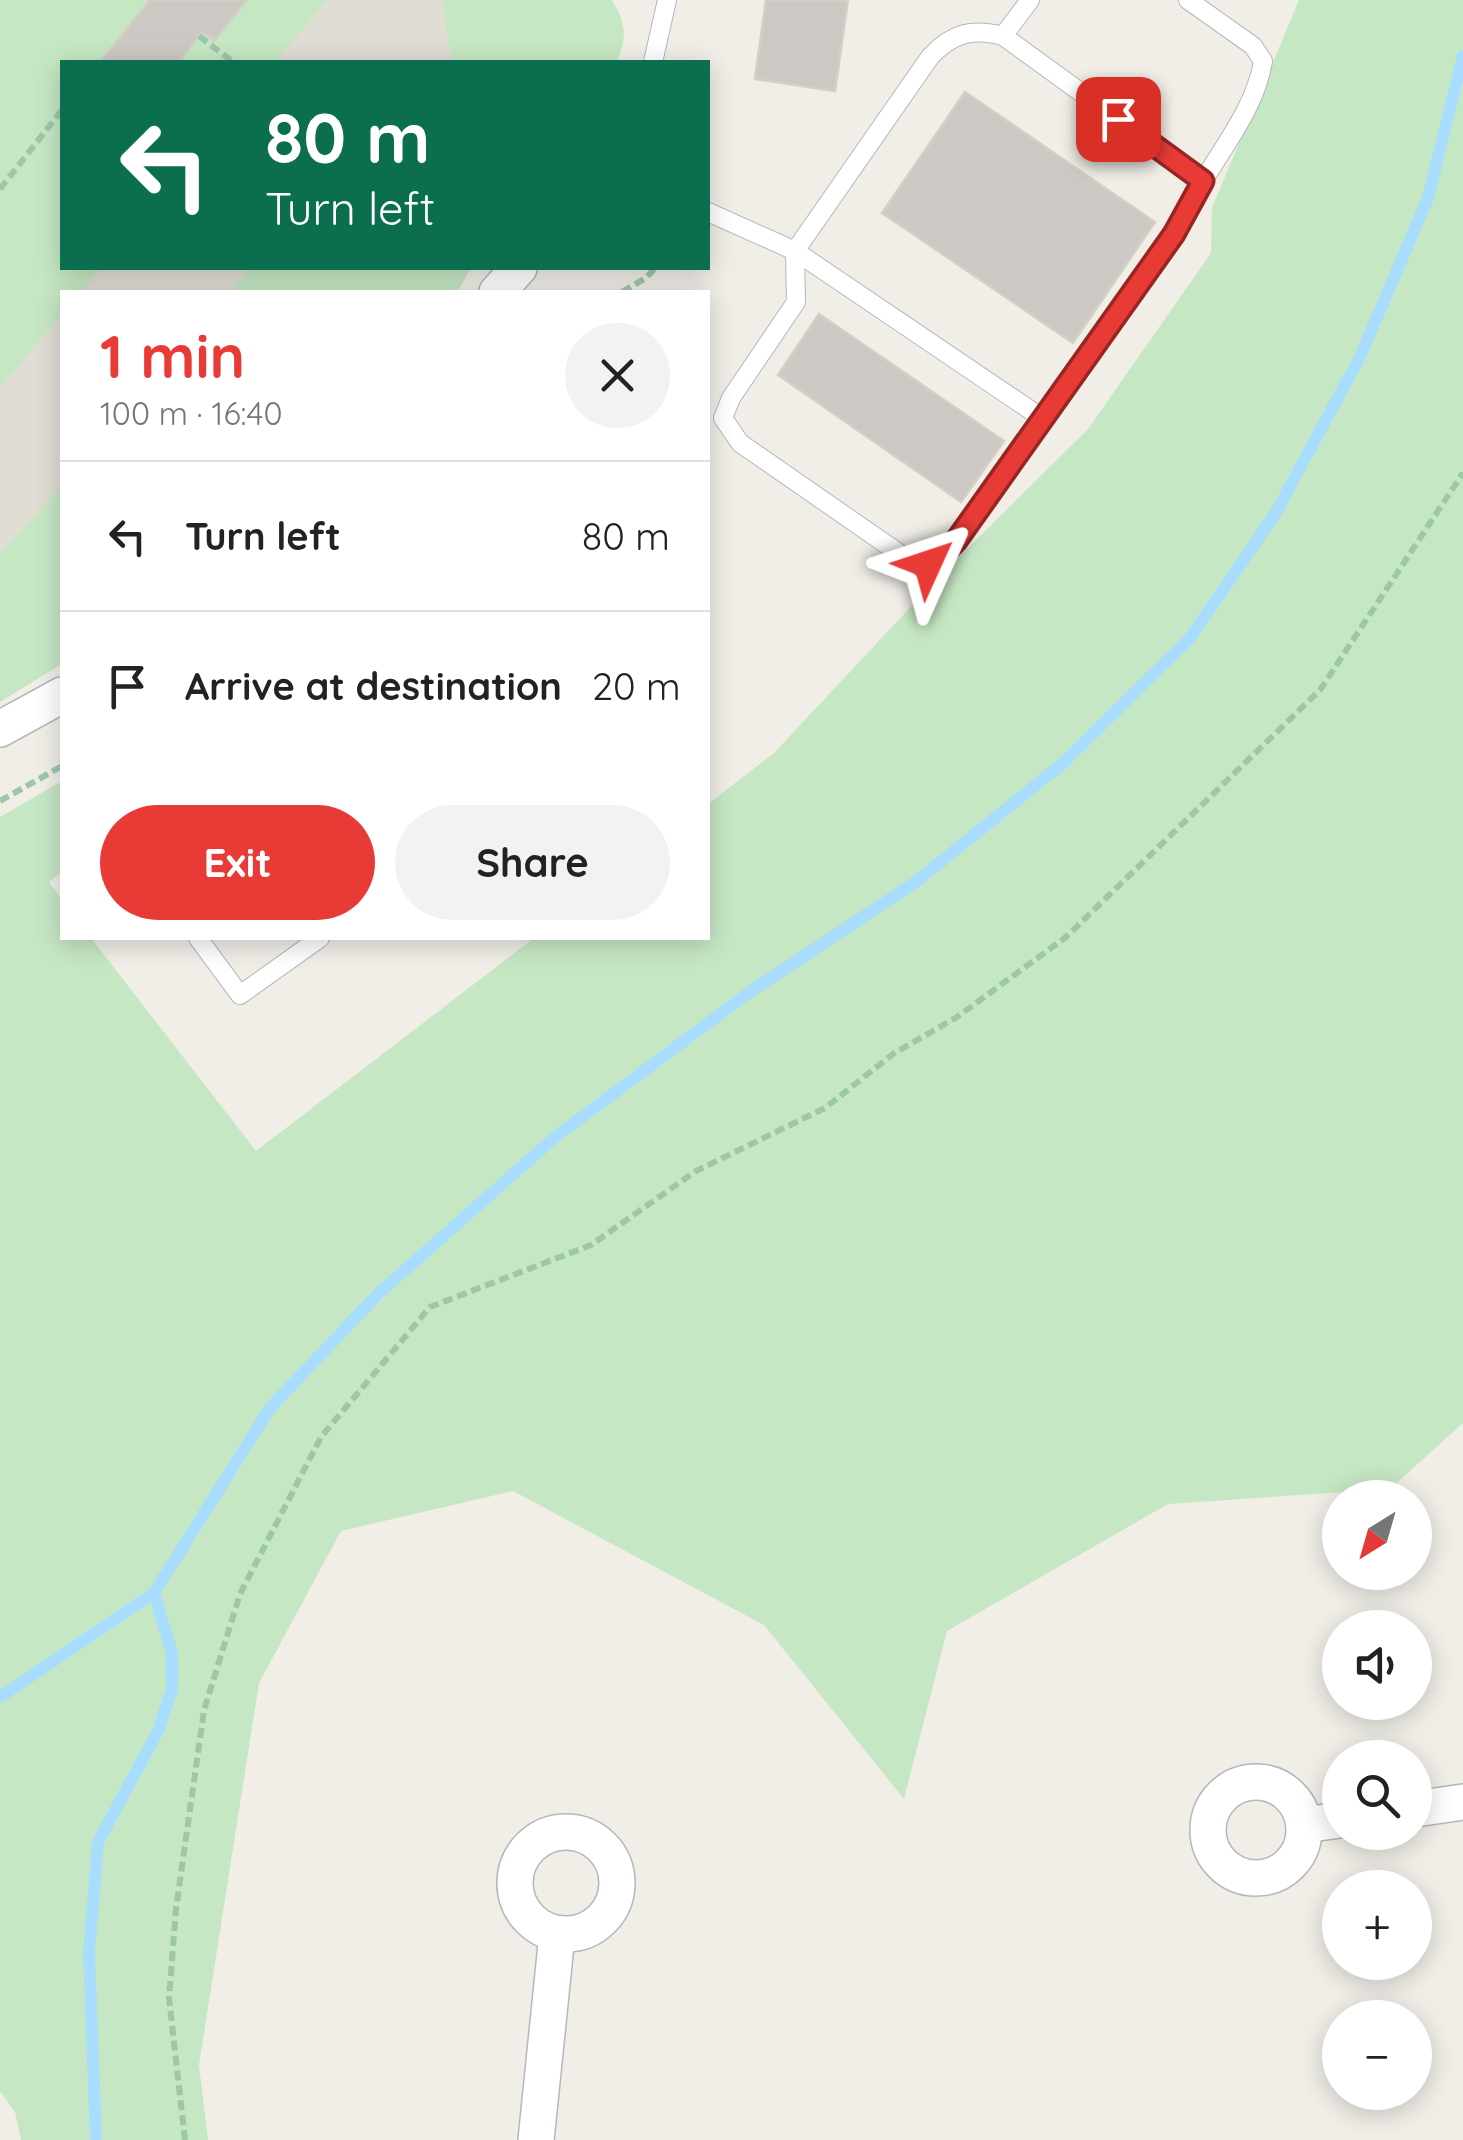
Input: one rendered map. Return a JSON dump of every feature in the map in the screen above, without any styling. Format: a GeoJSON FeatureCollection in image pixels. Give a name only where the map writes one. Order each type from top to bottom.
{"type":"FeatureCollection","features":[{"type":"Feature","properties":{"kind":"street"},"geometry":{"type":"LineString","coordinates":[[499,290],[516,270]]}},
{"type":"Feature","properties":{"kind":"street"},"geometry":{"type":"LineString","coordinates":[[0,729],[60,696]]}},
{"type":"Feature","properties":{"kind":"street"},"geometry":{"type":"LineString","coordinates":[[1432,1807],[1463,1802]]}},
{"type":"Feature","properties":{"kind":"street"},"geometry":{"type":"LineString","coordinates":[[1304,1825],[1322,1822]]}},
{"type":"Feature","properties":{"kind":"street"},"geometry":{"type":"LineString","coordinates":[[536,2140],[558,1934]]}},
{"type":"Feature","properties":{"kind":"lane"},"geometry":{"type":"LineString","coordinates":[[653,60],[667,0]]}},
{"type":"Feature","properties":{"kind":"lane"},"geometry":{"type":"LineString","coordinates":[[1004,36],[1030,0]]}},
{"type":"Feature","properties":{"kind":"lane"},"geometry":{"type":"LineString","coordinates":[[1188,0],[1254,46],[1263,61],[1260,80],[1174,234],[948,552],[928,564],[903,556],[740,443],[723,418],[731,398],[796,302],[794,251],[941,44],[968,32],[1004,36],[1203,181]]}},
{"type":"Feature","properties":{"kind":"lane"},"geometry":{"type":"LineString","coordinates":[[710,213],[794,251],[1042,418]]}},
{"type":"Feature","properties":{"kind":"lane"},"geometry":{"type":"LineString","coordinates":[[199,940],[240,995],[317,940]]}},
{"type":"Feature","properties":{"kind":"path"},"geometry":{"type":"LineString","coordinates":[[199,36],[230,60]]}},
{"type":"Feature","properties":{"kind":"path"},"geometry":{"type":"LineString","coordinates":[[0,189],[60,113]]}},
{"type":"Feature","properties":{"kind":"path"},"geometry":{"type":"LineString","coordinates":[[625,290],[652,270]]}},
{"type":"Feature","properties":{"kind":"path"},"geometry":{"type":"LineString","coordinates":[[185,2140],[170,1998],[176,1909],[204,1710],[240,1594],[321,1437],[430,1307],[591,1245],[696,1170],[825,1108],[893,1054],[957,1017],[1066,937],[1320,690],[1463,473]]}},
{"type":"Feature","properties":{"kind":"path"},"geometry":{"type":"LineString","coordinates":[[0,801],[60,767]]}},
{"type":"Feature","properties":{"kind":"shaded area"},"geometry":{"type":"Polygon","coordinates":[[[0,0],[589,0],[572,60],[60,60],[60,270],[453,270],[440,290],[60,290],[60,645],[0,679],[0,0]]]}},
{"type":"Feature","properties":{"kind":"green space"},"geometry":{"type":"Polygon","coordinates":[[[0,0],[327,0],[277,60],[60,60],[60,270],[100,270],[83,290],[60,290],[60,316],[0,388],[0,0]]]}},
{"type":"Feature","properties":{"kind":"green space"},"geometry":{"type":"Polygon","coordinates":[[[443,0],[612,0],[623,24],[624,38],[617,60],[454,60],[443,0]]]}},
{"type":"Feature","properties":{"kind":"green space"},"geometry":{"type":"Polygon","coordinates":[[[1299,0],[1463,0],[1463,1423],[1400,1480],[1322,1480],[1322,1494],[1168,1504],[947,1631],[904,1799],[764,1625],[513,1491],[341,1531],[259,1683],[199,2065],[208,2140],[21,2140],[15,2112],[0,2091],[0,817],[60,782],[60,874],[49,882],[60,897],[60,940],[93,940],[256,1151],[531,940],[710,940],[710,802],[774,753],[933,583],[1088,429],[1211,253],[1212,208],[1299,0]]]}},
{"type":"Feature","properties":{"kind":"green space"},"geometry":{"type":"Polygon","coordinates":[[[248,270],[470,270],[458,290],[231,290],[248,270]]]}},
{"type":"Feature","properties":{"kind":"green space"},"geometry":{"type":"Polygon","coordinates":[[[60,488],[60,665],[0,702],[0,554],[60,488]]]}},
{"type":"Feature","properties":{"kind":"building"},"geometry":{"type":"Polygon","coordinates":[[[150,0],[247,0],[214,41],[202,32],[180,60],[102,60],[150,0]]]}},
{"type":"Feature","properties":{"kind":"building"},"geometry":{"type":"Polygon","coordinates":[[[766,0],[848,0],[835,91],[755,79],[766,0]]]}},
{"type":"Feature","properties":{"kind":"building"},"geometry":{"type":"Polygon","coordinates":[[[965,92],[1155,222],[1073,343],[882,213],[965,92]]]}},
{"type":"Feature","properties":{"kind":"building"},"geometry":{"type":"Polygon","coordinates":[[[819,314],[1004,441],[961,502],[778,375],[819,314]]]}},
{"type":"Feature","properties":{"kind":"waterway"},"geometry":{"type":"LineString","coordinates":[[96,2140],[89,1953],[98,1842],[158,1731],[172,1689],[172,1653],[154,1593],[270,1408],[378,1294],[554,1138],[751,991],[913,884],[1062,764],[1190,638],[1275,514],[1360,357],[1428,198],[1463,56]]}},
{"type":"Feature","properties":{"kind":"waterway"},"geometry":{"type":"LineString","coordinates":[[0,1697],[154,1593]]}},
{"type":"Feature","properties":{"kind":"route"},"geometry":{"type":"LineString","coordinates":[[928,564],[948,552],[956,541],[1174,234],[1203,181],[1118,119]]}}]}
